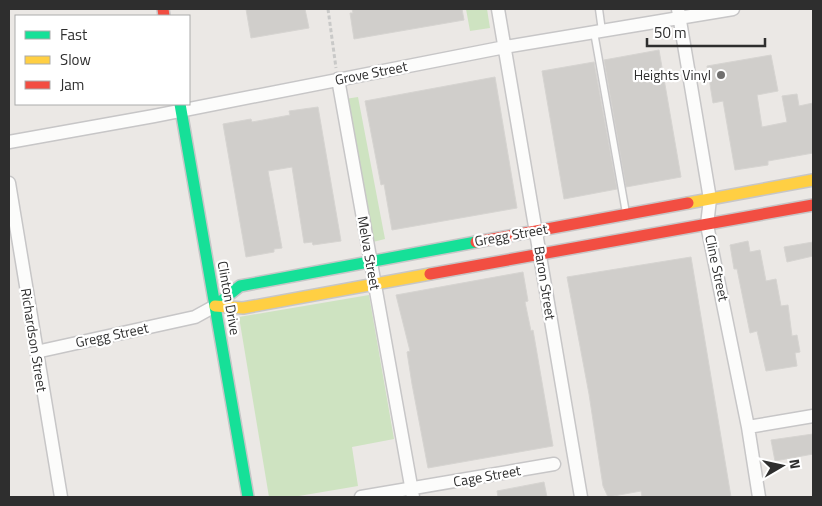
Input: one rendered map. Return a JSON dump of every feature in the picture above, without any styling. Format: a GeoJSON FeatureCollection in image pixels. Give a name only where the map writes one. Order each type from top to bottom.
{"type":"FeatureCollection","features":[{"type":"Feature","properties":{"kind":"street","name":"Baron Street"},"geometry":{"type":"LineString","coordinates":[[498,9],[581,497]]}},
{"type":"Feature","properties":{"kind":"street","name":"Grove Street"},"geometry":{"type":"LineString","coordinates":[[190,104],[338,79],[504,47],[598,32],[678,14],[733,9]]}},
{"type":"Feature","properties":{"kind":"street","name":"Cline Street"},"geometry":{"type":"LineString","coordinates":[[678,14],[710,199],[708,225],[748,427],[759,497]]}},
{"type":"Feature","properties":{"kind":"street","name":"Melva Street"},"geometry":{"type":"LineString","coordinates":[[338,79],[412,493]]}},
{"type":"Feature","properties":{"kind":"street","name":"Grove Street"},"geometry":{"type":"LineString","coordinates":[[9,142],[180,106]]}},
{"type":"Feature","properties":{"kind":"street","name":"Clinton Drive"},"geometry":{"type":"LineString","coordinates":[[180,106],[248,497]]}},
{"type":"Feature","properties":{"kind":"street","name":"Gregg Street"},"geometry":{"type":"LineString","coordinates":[[36,352],[195,317],[215,306],[240,286],[813,180]]}},
{"type":"Feature","properties":{"kind":"street","name":"Richardson Street"},"geometry":{"type":"LineString","coordinates":[[9,183],[61,497]]}},
{"type":"Feature","properties":{"kind":"street","name":"Gregg Street"},"geometry":{"type":"LineString","coordinates":[[215,306],[243,308],[540,256],[813,205]]}},
{"type":"Feature","properties":{"kind":"street"},"geometry":{"type":"LineString","coordinates":[[748,427],[813,416]]}},
{"type":"Feature","properties":{"kind":"street","name":"Cage Street"},"geometry":{"type":"LineString","coordinates":[[361,497],[412,493],[554,464]]}},
{"type":"Feature","properties":{"kind":"lane"},"geometry":{"type":"LineString","coordinates":[[599,9],[598,32],[626,214]]}},
{"type":"Feature","properties":{"kind":"path"},"geometry":{"type":"LineString","coordinates":[[328,9],[338,79]]}},
{"type":"Feature","properties":{"kind":"green space"},"geometry":{"type":"Polygon","coordinates":[[[466,9],[487,9],[490,28],[470,31],[466,9]]]}},
{"type":"Feature","properties":{"kind":"green space"},"geometry":{"type":"Polygon","coordinates":[[[358,97],[385,239],[373,242],[345,99],[358,97]]]}},
{"type":"Feature","properties":{"kind":"green space"},"geometry":{"type":"Polygon","coordinates":[[[369,295],[394,439],[352,447],[358,486],[293,497],[269,497],[239,317],[369,295]]]}},
{"type":"Feature","properties":{"kind":"building"},"geometry":{"type":"Polygon","coordinates":[[[246,9],[305,9],[309,28],[251,38],[246,9]]]}},
{"type":"Feature","properties":{"kind":"building"},"geometry":{"type":"Polygon","coordinates":[[[352,9],[462,9],[464,20],[354,39],[350,13],[353,13],[352,9]]]}},
{"type":"Feature","properties":{"kind":"building"},"geometry":{"type":"Polygon","coordinates":[[[659,50],[681,177],[626,187],[604,60],[659,50]]]}},
{"type":"Feature","properties":{"kind":"building"},"geometry":{"type":"Polygon","coordinates":[[[771,55],[778,91],[757,95],[762,127],[787,122],[782,96],[797,94],[799,106],[813,103],[813,153],[768,161],[768,165],[735,170],[723,101],[713,103],[707,66],[771,55]]]}},
{"type":"Feature","properties":{"kind":"building"},"geometry":{"type":"Polygon","coordinates":[[[594,62],[617,189],[564,199],[542,71],[594,62]]]}},
{"type":"Feature","properties":{"kind":"building"},"geometry":{"type":"Polygon","coordinates":[[[495,77],[517,208],[392,230],[384,184],[381,185],[365,101],[495,77]]]}},
{"type":"Feature","properties":{"kind":"building"},"geometry":{"type":"Polygon","coordinates":[[[318,107],[341,241],[313,245],[312,242],[304,243],[292,167],[268,171],[282,248],[274,249],[274,252],[246,257],[223,124],[251,119],[252,122],[290,115],[289,111],[318,107]]]}},
{"type":"Feature","properties":{"kind":"building"},"geometry":{"type":"Polygon","coordinates":[[[748,241],[750,252],[760,250],[766,281],[776,279],[781,306],[788,305],[792,336],[797,335],[800,352],[795,353],[797,366],[766,371],[757,331],[750,333],[737,269],[734,269],[730,245],[748,241]]]}},
{"type":"Feature","properties":{"kind":"building"},"geometry":{"type":"Polygon","coordinates":[[[813,242],[813,256],[787,262],[784,247],[813,242]]]}},
{"type":"Feature","properties":{"kind":"building"},"geometry":{"type":"Polygon","coordinates":[[[691,257],[731,497],[642,497],[641,491],[608,497],[603,486],[589,394],[567,277],[691,257]]]}},
{"type":"Feature","properties":{"kind":"building"},"geometry":{"type":"Polygon","coordinates":[[[523,272],[528,301],[525,302],[531,331],[533,330],[553,446],[428,468],[407,352],[410,351],[396,295],[523,272]]]}},
{"type":"Feature","properties":{"kind":"building"},"geometry":{"type":"Polygon","coordinates":[[[813,434],[813,454],[775,461],[771,440],[813,434]]]}},
{"type":"Feature","properties":{"kind":"building"},"geometry":{"type":"Polygon","coordinates":[[[544,482],[547,497],[498,497],[497,491],[544,482]]]}},
{"type":"Feature","properties":{"kind":"traffic: fast"},"geometry":{"type":"LineString","coordinates":[[180,105],[248,497]]}},
{"type":"Feature","properties":{"kind":"traffic: fast"},"geometry":{"type":"LineString","coordinates":[[215,306],[240,286],[476,242]]}},
{"type":"Feature","properties":{"kind":"traffic: slow"},"geometry":{"type":"LineString","coordinates":[[688,203],[813,180]]}},
{"type":"Feature","properties":{"kind":"traffic: slow"},"geometry":{"type":"LineString","coordinates":[[215,306],[243,308],[430,274]]}},
{"type":"Feature","properties":{"kind":"traffic: jam"},"geometry":{"type":"LineString","coordinates":[[163,9],[164,15]]}},
{"type":"Feature","properties":{"kind":"traffic: jam"},"geometry":{"type":"LineString","coordinates":[[476,242],[688,203]]}},
{"type":"Feature","properties":{"kind":"traffic: jam"},"geometry":{"type":"LineString","coordinates":[[430,274],[813,205]]}},
{"type":"Feature","properties":{"kind":"place","name":"Heights Vinyl"},"geometry":{"type":"Point","coordinates":[721,75]}}]}
